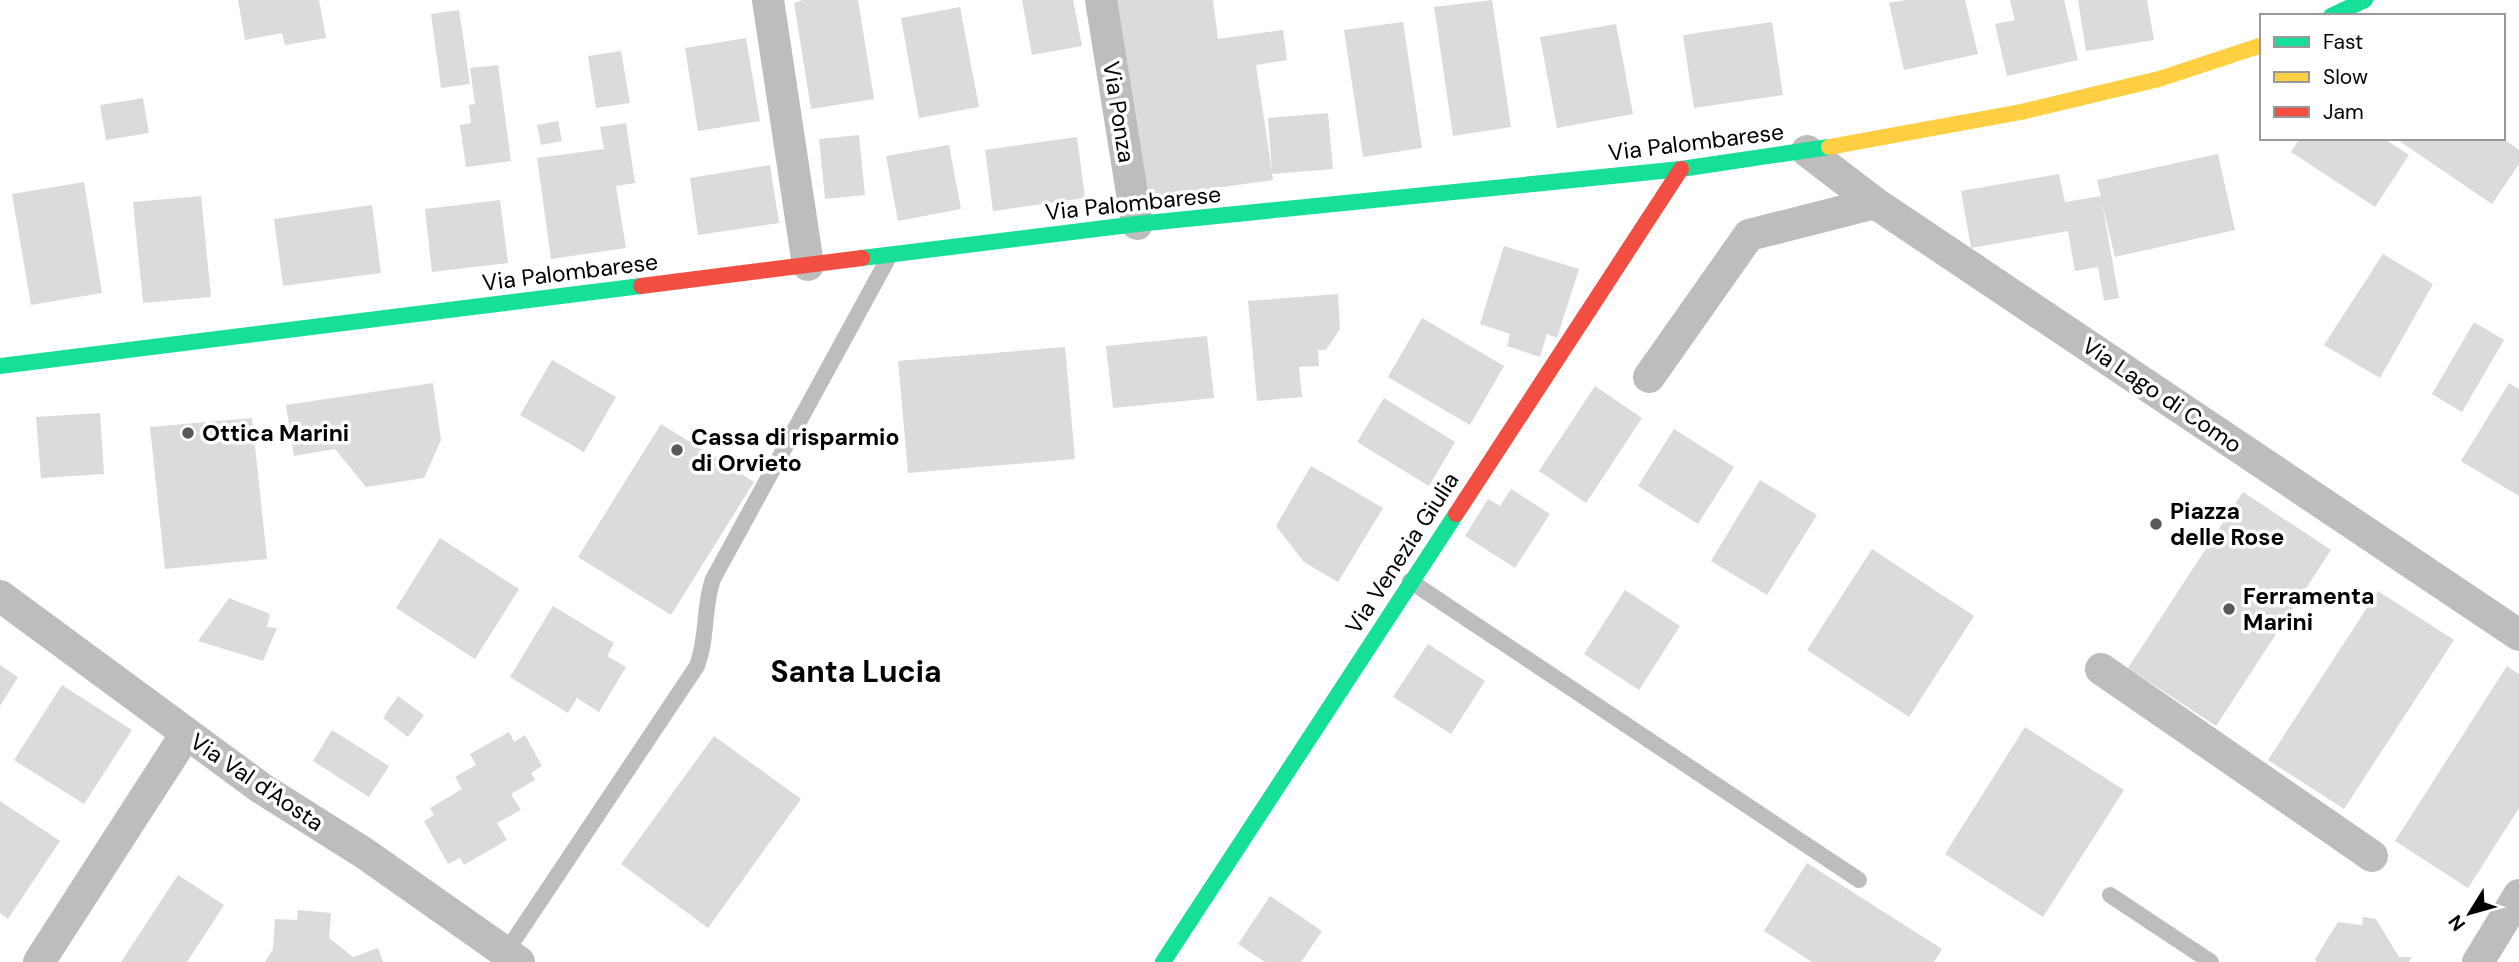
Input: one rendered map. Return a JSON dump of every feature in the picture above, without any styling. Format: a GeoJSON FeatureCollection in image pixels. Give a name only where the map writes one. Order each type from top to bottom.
{"type":"FeatureCollection","features":[{"type":"Feature","properties":{"kind":"main road"},"geometry":{"type":"LineString","coordinates":[[2335,14],[2365,0]]}},
{"type":"Feature","properties":{"kind":"main road","name":"Via Palombarese"},"geometry":{"type":"LineString","coordinates":[[0,366],[1137,225],[1681,169],[1807,151],[1976,121],[2159,79],[2260,46]]}},
{"type":"Feature","properties":{"kind":"main road","name":"Via Venezia Giulia"},"geometry":{"type":"LineString","coordinates":[[1163,962],[1681,169]]}},
{"type":"Feature","properties":{"kind":"street"},"geometry":{"type":"LineString","coordinates":[[768,0],[808,265]]}},
{"type":"Feature","properties":{"kind":"street","name":"Via Ponza"},"geometry":{"type":"LineString","coordinates":[[1101,0],[1137,225]]}},
{"type":"Feature","properties":{"kind":"street","name":"Via Lago di Como"},"geometry":{"type":"LineString","coordinates":[[1807,151],[1875,203],[2519,635]]}},
{"type":"Feature","properties":{"kind":"street"},"geometry":{"type":"LineString","coordinates":[[1648,377],[1749,235],[1875,203]]}},
{"type":"Feature","properties":{"kind":"street","name":"Via Val d'Aosta"},"geometry":{"type":"LineString","coordinates":[[0,596],[261,788],[364,853],[512,957]]}},
{"type":"Feature","properties":{"kind":"street"},"geometry":{"type":"LineString","coordinates":[[2101,669],[2372,856]]}},
{"type":"Feature","properties":{"kind":"street"},"geometry":{"type":"LineString","coordinates":[[39,962],[187,734]]}},
{"type":"Feature","properties":{"kind":"street"},"geometry":{"type":"LineString","coordinates":[[2478,962],[2519,895]]}},
{"type":"Feature","properties":{"kind":"lane"},"geometry":{"type":"LineString","coordinates":[[512,957],[697,666],[702,652],[707,600],[713,579],[890,255]]}},
{"type":"Feature","properties":{"kind":"lane"},"geometry":{"type":"LineString","coordinates":[[1410,581],[1859,880]]}},
{"type":"Feature","properties":{"kind":"lane"},"geometry":{"type":"LineString","coordinates":[[2110,895],[2211,962]]}},
{"type":"Feature","properties":{"kind":"building"},"geometry":{"type":"Polygon","coordinates":[[[238,0],[319,0],[326,38],[285,45],[282,33],[245,40],[238,0]]]}},
{"type":"Feature","properties":{"kind":"building"},"geometry":{"type":"Polygon","coordinates":[[[803,0],[858,0],[874,99],[811,109],[794,3],[803,0]]]}},
{"type":"Feature","properties":{"kind":"building"},"geometry":{"type":"Polygon","coordinates":[[[1022,0],[1073,0],[1082,46],[1032,55],[1022,0]]]}},
{"type":"Feature","properties":{"kind":"building"},"geometry":{"type":"Polygon","coordinates":[[[1107,0],[1213,0],[1218,39],[1283,30],[1287,60],[1256,65],[1272,172],[1268,118],[1328,113],[1333,169],[1272,174],[1273,180],[1135,199],[1107,0]]]}},
{"type":"Feature","properties":{"kind":"building"},"geometry":{"type":"Polygon","coordinates":[[[1492,0],[1511,127],[1453,136],[1434,7],[1492,0]]]}},
{"type":"Feature","properties":{"kind":"building"},"geometry":{"type":"Polygon","coordinates":[[[1905,0],[1965,0],[1978,54],[1904,70],[1889,3],[1905,0]]]}},
{"type":"Feature","properties":{"kind":"building"},"geometry":{"type":"Polygon","coordinates":[[[2010,0],[2064,0],[2078,60],[2007,76],[1995,24],[2015,20],[2010,0]]]}},
{"type":"Feature","properties":{"kind":"building"},"geometry":{"type":"Polygon","coordinates":[[[2078,0],[2147,0],[2154,40],[2086,51],[2078,0]]]}},
{"type":"Feature","properties":{"kind":"building"},"geometry":{"type":"Polygon","coordinates":[[[960,7],[979,107],[919,118],[901,18],[960,7]]]}},
{"type":"Feature","properties":{"kind":"building"},"geometry":{"type":"Polygon","coordinates":[[[459,10],[470,84],[441,88],[431,14],[459,10]]]}},
{"type":"Feature","properties":{"kind":"building"},"geometry":{"type":"Polygon","coordinates":[[[1403,22],[1422,148],[1363,157],[1344,30],[1403,22]]]}},
{"type":"Feature","properties":{"kind":"building"},"geometry":{"type":"Polygon","coordinates":[[[1772,22],[1783,95],[1694,108],[1683,35],[1772,22]]]}},
{"type":"Feature","properties":{"kind":"building"},"geometry":{"type":"Polygon","coordinates":[[[1616,24],[1633,114],[1557,128],[1540,37],[1616,24]]]}},
{"type":"Feature","properties":{"kind":"building"},"geometry":{"type":"Polygon","coordinates":[[[746,38],[760,121],[698,131],[685,48],[746,38]]]}},
{"type":"Feature","properties":{"kind":"building"},"geometry":{"type":"Polygon","coordinates":[[[621,51],[630,103],[596,108],[588,56],[621,51]]]}},
{"type":"Feature","properties":{"kind":"building"},"geometry":{"type":"Polygon","coordinates":[[[498,65],[511,161],[466,167],[460,125],[471,123],[469,105],[475,104],[470,68],[498,65]]]}},
{"type":"Feature","properties":{"kind":"building"},"geometry":{"type":"Polygon","coordinates":[[[143,98],[149,133],[106,140],[100,105],[143,98]]]}},
{"type":"Feature","properties":{"kind":"building"},"geometry":{"type":"Polygon","coordinates":[[[558,121],[562,141],[541,145],[537,125],[558,121]]]}},
{"type":"Feature","properties":{"kind":"building"},"geometry":{"type":"Polygon","coordinates":[[[626,123],[635,183],[616,186],[626,248],[551,259],[537,158],[604,149],[600,127],[626,123]]]}},
{"type":"Feature","properties":{"kind":"building"},"geometry":{"type":"Polygon","coordinates":[[[859,135],[865,195],[825,199],[819,139],[859,135]]]}},
{"type":"Feature","properties":{"kind":"building"},"geometry":{"type":"Polygon","coordinates":[[[1077,137],[1085,198],[993,211],[985,150],[1077,137]]]}},
{"type":"Feature","properties":{"kind":"building"},"geometry":{"type":"Polygon","coordinates":[[[2299,140],[2386,140],[2409,155],[2375,207],[2291,152],[2299,140]]]}},
{"type":"Feature","properties":{"kind":"building"},"geometry":{"type":"Polygon","coordinates":[[[2398,140],[2505,140],[2519,150],[2519,164],[2492,204],[2398,140]]]}},
{"type":"Feature","properties":{"kind":"building"},"geometry":{"type":"Polygon","coordinates":[[[949,145],[961,209],[898,221],[886,156],[949,145]]]}},
{"type":"Feature","properties":{"kind":"building"},"geometry":{"type":"Polygon","coordinates":[[[2218,154],[2235,230],[2115,257],[2102,203],[2119,298],[2104,301],[2098,267],[2075,271],[2068,231],[1971,248],[1961,191],[2059,174],[2065,202],[2101,196],[2097,180],[2218,154]]]}},
{"type":"Feature","properties":{"kind":"building"},"geometry":{"type":"Polygon","coordinates":[[[770,165],[779,223],[698,235],[690,178],[770,165]]]}},
{"type":"Feature","properties":{"kind":"building"},"geometry":{"type":"Polygon","coordinates":[[[84,182],[102,293],[31,305],[12,194],[84,182]]]}},
{"type":"Feature","properties":{"kind":"building"},"geometry":{"type":"Polygon","coordinates":[[[201,196],[211,297],[143,303],[133,202],[201,196]]]}},
{"type":"Feature","properties":{"kind":"building"},"geometry":{"type":"Polygon","coordinates":[[[500,200],[508,263],[432,272],[425,209],[500,200]]]}},
{"type":"Feature","properties":{"kind":"building"},"geometry":{"type":"Polygon","coordinates":[[[372,205],[381,273],[283,286],[274,219],[372,205]]]}},
{"type":"Feature","properties":{"kind":"building"},"geometry":{"type":"Polygon","coordinates":[[[1504,246],[1579,269],[1557,338],[1547,334],[1540,357],[1507,346],[1510,334],[1480,324],[1504,246]]]}},
{"type":"Feature","properties":{"kind":"building"},"geometry":{"type":"Polygon","coordinates":[[[2383,254],[2433,284],[2380,378],[2324,345],[2383,254]]]}},
{"type":"Feature","properties":{"kind":"building"},"geometry":{"type":"Polygon","coordinates":[[[1338,294],[1340,329],[1326,350],[1318,350],[1319,366],[1299,367],[1302,397],[1257,401],[1248,301],[1338,294]]]}},
{"type":"Feature","properties":{"kind":"building"},"geometry":{"type":"Polygon","coordinates":[[[1422,318],[1504,366],[1470,425],[1388,377],[1422,318]]]}},
{"type":"Feature","properties":{"kind":"building"},"geometry":{"type":"Polygon","coordinates":[[[2474,322],[2504,340],[2462,412],[2432,394],[2474,322]]]}},
{"type":"Feature","properties":{"kind":"building"},"geometry":{"type":"Polygon","coordinates":[[[1207,336],[1214,398],[1113,408],[1106,346],[1207,336]]]}},
{"type":"Feature","properties":{"kind":"building"},"geometry":{"type":"Polygon","coordinates":[[[1065,347],[1075,459],[908,473],[898,361],[1065,347]]]}},
{"type":"Feature","properties":{"kind":"building"},"geometry":{"type":"Polygon","coordinates":[[[552,360],[616,397],[584,452],[520,415],[552,360]]]}},
{"type":"Feature","properties":{"kind":"building"},"geometry":{"type":"Polygon","coordinates":[[[433,383],[441,440],[424,478],[366,487],[335,449],[294,456],[286,405],[433,383]]]}},
{"type":"Feature","properties":{"kind":"building"},"geometry":{"type":"Polygon","coordinates":[[[2509,383],[2519,389],[2519,496],[2461,461],[2509,383]]]}},
{"type":"Feature","properties":{"kind":"building"},"geometry":{"type":"Polygon","coordinates":[[[1595,386],[1642,418],[1586,503],[1539,471],[1595,386]]]}},
{"type":"Feature","properties":{"kind":"building"},"geometry":{"type":"Polygon","coordinates":[[[1384,398],[1455,442],[1429,486],[1357,442],[1384,398]]]}},
{"type":"Feature","properties":{"kind":"building"},"geometry":{"type":"Polygon","coordinates":[[[100,413],[104,474],[41,478],[36,417],[100,413]]]}},
{"type":"Feature","properties":{"kind":"building"},"geometry":{"type":"Polygon","coordinates":[[[252,418],[267,559],[165,569],[150,427],[252,418]]]}},
{"type":"Feature","properties":{"kind":"building"},"geometry":{"type":"Polygon","coordinates":[[[661,424],[754,482],[671,615],[578,557],[661,424]]]}},
{"type":"Feature","properties":{"kind":"building"},"geometry":{"type":"Polygon","coordinates":[[[1674,429],[1734,467],[1698,524],[1638,486],[1674,429]]]}},
{"type":"Feature","properties":{"kind":"building"},"geometry":{"type":"Polygon","coordinates":[[[1311,466],[1383,508],[1338,582],[1304,562],[1276,526],[1311,466]]]}},
{"type":"Feature","properties":{"kind":"building"},"geometry":{"type":"Polygon","coordinates":[[[1760,480],[1817,515],[1767,595],[1711,561],[1760,480]]]}},
{"type":"Feature","properties":{"kind":"building"},"geometry":{"type":"Polygon","coordinates":[[[1511,489],[1550,514],[1515,568],[1465,536],[1488,499],[1500,506],[1511,489]]]}},
{"type":"Feature","properties":{"kind":"building","name":"Ferramenta Marini"},"geometry":{"type":"Polygon","coordinates":[[[2243,492],[2331,550],[2216,726],[2128,668],[2243,492]]]}},
{"type":"Feature","properties":{"kind":"building"},"geometry":{"type":"Polygon","coordinates":[[[440,538],[519,589],[475,659],[396,608],[440,538]]]}},
{"type":"Feature","properties":{"kind":"building"},"geometry":{"type":"Polygon","coordinates":[[[1872,549],[1974,616],[1909,717],[1807,650],[1872,549]]]}},
{"type":"Feature","properties":{"kind":"building"},"geometry":{"type":"Polygon","coordinates":[[[1625,590],[1680,626],[1639,690],[1584,654],[1625,590]]]}},
{"type":"Feature","properties":{"kind":"building"},"geometry":{"type":"Polygon","coordinates":[[[2378,591],[2454,640],[2344,809],[2268,760],[2378,591]]]}},
{"type":"Feature","properties":{"kind":"building"},"geometry":{"type":"Polygon","coordinates":[[[229,598],[270,614],[267,627],[277,628],[263,661],[198,641],[229,598]]]}},
{"type":"Feature","properties":{"kind":"building"},"geometry":{"type":"Polygon","coordinates":[[[553,606],[614,643],[607,656],[626,667],[599,712],[577,698],[568,713],[510,677],[553,606]]]}},
{"type":"Feature","properties":{"kind":"building"},"geometry":{"type":"Polygon","coordinates":[[[1428,644],[1485,681],[1451,734],[1393,697],[1428,644]]]}},
{"type":"Feature","properties":{"kind":"building"},"geometry":{"type":"Polygon","coordinates":[[[0,665],[18,677],[0,706],[0,665]]]}},
{"type":"Feature","properties":{"kind":"building"},"geometry":{"type":"Polygon","coordinates":[[[2507,666],[2519,674],[2519,808],[2468,888],[2395,841],[2507,666]]]}},
{"type":"Feature","properties":{"kind":"building"},"geometry":{"type":"Polygon","coordinates":[[[62,685],[132,730],[84,804],[14,760],[62,685]]]}},
{"type":"Feature","properties":{"kind":"building"},"geometry":{"type":"Polygon","coordinates":[[[398,696],[424,715],[408,737],[383,718],[398,696]]]}},
{"type":"Feature","properties":{"kind":"building"},"geometry":{"type":"Polygon","coordinates":[[[2025,727],[2124,790],[2043,917],[1945,854],[2025,727]]]}},
{"type":"Feature","properties":{"kind":"building"},"geometry":{"type":"Polygon","coordinates":[[[332,730],[389,766],[369,797],[313,761],[332,730]]]}},
{"type":"Feature","properties":{"kind":"building"},"geometry":{"type":"Polygon","coordinates":[[[509,732],[514,742],[525,735],[542,766],[531,773],[535,780],[511,794],[521,810],[497,823],[507,840],[464,865],[460,858],[448,864],[424,821],[434,815],[430,808],[462,789],[455,777],[476,765],[470,754],[509,732]]]}},
{"type":"Feature","properties":{"kind":"building"},"geometry":{"type":"Polygon","coordinates":[[[714,736],[801,799],[708,928],[621,864],[714,736]]]}},
{"type":"Feature","properties":{"kind":"building"},"geometry":{"type":"Polygon","coordinates":[[[0,801],[60,841],[8,919],[0,913],[0,801]]]}},
{"type":"Feature","properties":{"kind":"building"},"geometry":{"type":"Polygon","coordinates":[[[1807,863],[1942,949],[1934,962],[1812,962],[1764,931],[1807,863]]]}},
{"type":"Feature","properties":{"kind":"building"},"geometry":{"type":"Polygon","coordinates":[[[178,875],[224,905],[187,962],[121,962],[178,875]]]}},
{"type":"Feature","properties":{"kind":"building"},"geometry":{"type":"Polygon","coordinates":[[[1270,896],[1322,931],[1301,962],[1265,962],[1238,944],[1270,896]]]}},
{"type":"Feature","properties":{"kind":"building"},"geometry":{"type":"Polygon","coordinates":[[[298,910],[331,913],[329,938],[353,957],[378,948],[383,962],[265,962],[273,949],[275,919],[297,920],[298,910]]]}},
{"type":"Feature","properties":{"kind":"building"},"geometry":{"type":"Polygon","coordinates":[[[2363,917],[2376,919],[2399,957],[2412,957],[2409,962],[2316,962],[2315,959],[2338,922],[2362,925],[2363,917]]]}},
{"type":"Feature","properties":{"kind":"traffic: fast"},"geometry":{"type":"LineString","coordinates":[[2335,14],[2365,0]]}},
{"type":"Feature","properties":{"kind":"traffic: fast"},"geometry":{"type":"LineString","coordinates":[[862,258],[1137,224],[1681,169],[1829,147]]}},
{"type":"Feature","properties":{"kind":"traffic: fast"},"geometry":{"type":"LineString","coordinates":[[0,366],[641,286]]}},
{"type":"Feature","properties":{"kind":"traffic: fast"},"geometry":{"type":"LineString","coordinates":[[1163,962],[1456,514]]}},
{"type":"Feature","properties":{"kind":"traffic: slow"},"geometry":{"type":"LineString","coordinates":[[1829,147],[2021,112],[2159,79],[2260,46]]}},
{"type":"Feature","properties":{"kind":"traffic: jam"},"geometry":{"type":"LineString","coordinates":[[1456,514],[1681,169]]}},
{"type":"Feature","properties":{"kind":"traffic: jam"},"geometry":{"type":"LineString","coordinates":[[641,286],[862,258]]}},
{"type":"Feature","properties":{"kind":"place","name":"Ottica Marini"},"geometry":{"type":"Point","coordinates":[188,433]}},
{"type":"Feature","properties":{"kind":"place","name":"Cassa di risparmio di Orvieto"},"geometry":{"type":"Point","coordinates":[677,450]}},
{"type":"Feature","properties":{"kind":"place","name":"Piazza delle Rose"},"geometry":{"type":"Point","coordinates":[2156,524]}},
{"type":"Feature","properties":{"kind":"place","name":"Ferramenta Marini"},"geometry":{"type":"Point","coordinates":[2229,609]}},
{"type":"Feature","properties":{"kind":"district","name":"Santa Lucia"},"geometry":{"type":"Point","coordinates":[856,671]}}]}
